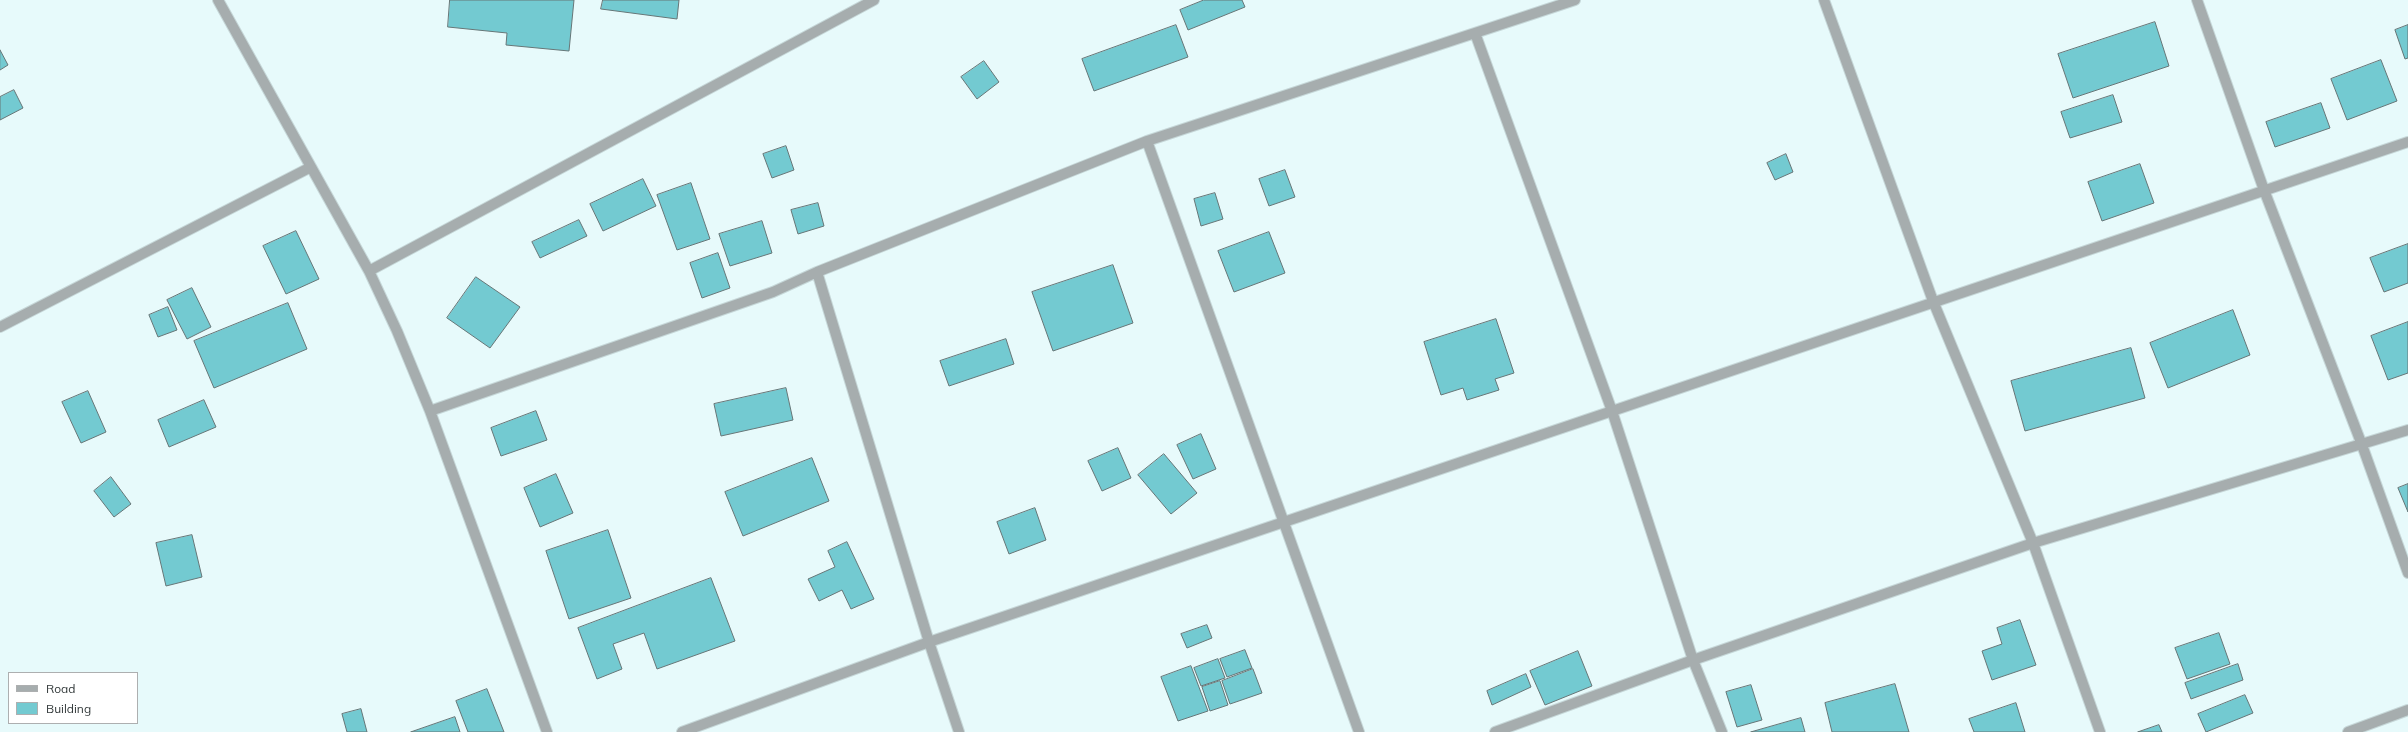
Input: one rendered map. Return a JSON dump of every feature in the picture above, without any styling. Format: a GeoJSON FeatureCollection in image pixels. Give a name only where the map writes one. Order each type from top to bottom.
{"type":"FeatureCollection","features":[{"type":"Feature","properties":{"kind":"street"},"geometry":{"type":"LineString","coordinates":[[218,0],[369,271],[397,331],[430,411],[547,732]]}},
{"type":"Feature","properties":{"kind":"street"},"geometry":{"type":"LineString","coordinates":[[369,271],[874,0]]}},
{"type":"Feature","properties":{"kind":"street"},"geometry":{"type":"LineString","coordinates":[[430,411],[773,292],[817,272],[1147,141],[1576,0]]}},
{"type":"Feature","properties":{"kind":"street"},"geometry":{"type":"LineString","coordinates":[[1824,0],[1933,302],[2033,543],[2100,732]]}},
{"type":"Feature","properties":{"kind":"street"},"geometry":{"type":"LineString","coordinates":[[2197,0],[2264,190],[2362,445],[2408,573]]}},
{"type":"Feature","properties":{"kind":"street"},"geometry":{"type":"LineString","coordinates":[[1475,33],[1612,411],[1693,660],[1722,732]]}},
{"type":"Feature","properties":{"kind":"street"},"geometry":{"type":"LineString","coordinates":[[1147,141],[1359,732]]}},
{"type":"Feature","properties":{"kind":"street"},"geometry":{"type":"LineString","coordinates":[[682,732],[929,642],[2408,142]]}},
{"type":"Feature","properties":{"kind":"street"},"geometry":{"type":"LineString","coordinates":[[0,327],[311,167]]}},
{"type":"Feature","properties":{"kind":"street"},"geometry":{"type":"LineString","coordinates":[[817,272],[929,642],[958,732]]}},
{"type":"Feature","properties":{"kind":"street"},"geometry":{"type":"LineString","coordinates":[[1495,732],[1693,660],[2033,543],[2408,430]]}},
{"type":"Feature","properties":{"kind":"street"},"geometry":{"type":"LineString","coordinates":[[2348,732],[2408,710]]}},
{"type":"Feature","properties":{"kind":"building"},"geometry":{"type":"Polygon","coordinates":[[[450,0],[574,0],[569,51],[506,45],[507,33],[448,27],[450,0]]]}},
{"type":"Feature","properties":{"kind":"building"},"geometry":{"type":"Polygon","coordinates":[[[603,0],[679,0],[677,19],[601,9],[603,0]]]}},
{"type":"Feature","properties":{"kind":"building"},"geometry":{"type":"Polygon","coordinates":[[[1204,0],[1242,0],[1245,7],[1188,30],[1180,10],[1204,0]]]}},
{"type":"Feature","properties":{"kind":"building"},"geometry":{"type":"Polygon","coordinates":[[[2155,22],[2169,66],[2073,98],[2058,54],[2155,22]]]}},
{"type":"Feature","properties":{"kind":"building"},"geometry":{"type":"Polygon","coordinates":[[[1176,25],[1188,57],[1094,91],[1082,59],[1176,25]]]}},
{"type":"Feature","properties":{"kind":"building"},"geometry":{"type":"Polygon","coordinates":[[[2408,25],[2408,58],[2405,59],[2395,30],[2408,25]]]}},
{"type":"Feature","properties":{"kind":"building"},"geometry":{"type":"Polygon","coordinates":[[[0,50],[8,65],[0,70],[0,50]]]}},
{"type":"Feature","properties":{"kind":"building"},"geometry":{"type":"Polygon","coordinates":[[[2381,60],[2397,101],[2347,120],[2331,79],[2381,60]]]}},
{"type":"Feature","properties":{"kind":"building"},"geometry":{"type":"Polygon","coordinates":[[[984,61],[999,82],[977,99],[961,77],[984,61]]]}},
{"type":"Feature","properties":{"kind":"building"},"geometry":{"type":"Polygon","coordinates":[[[14,90],[23,108],[0,120],[0,97],[14,90]]]}},
{"type":"Feature","properties":{"kind":"building"},"geometry":{"type":"Polygon","coordinates":[[[2113,95],[2122,122],[2070,138],[2061,112],[2113,95]]]}},
{"type":"Feature","properties":{"kind":"building"},"geometry":{"type":"Polygon","coordinates":[[[2321,103],[2330,128],[2275,147],[2266,122],[2321,103]]]}},
{"type":"Feature","properties":{"kind":"building"},"geometry":{"type":"Polygon","coordinates":[[[786,146],[794,170],[772,178],[763,154],[786,146]]]}},
{"type":"Feature","properties":{"kind":"building"},"geometry":{"type":"Polygon","coordinates":[[[1786,154],[1793,172],[1775,180],[1767,163],[1786,154]]]}},
{"type":"Feature","properties":{"kind":"building"},"geometry":{"type":"Polygon","coordinates":[[[2140,164],[2154,203],[2102,221],[2088,182],[2140,164]]]}},
{"type":"Feature","properties":{"kind":"building"},"geometry":{"type":"Polygon","coordinates":[[[1285,170],[1295,197],[1269,206],[1259,179],[1285,170]]]}},
{"type":"Feature","properties":{"kind":"building"},"geometry":{"type":"Polygon","coordinates":[[[643,179],[656,206],[603,231],[590,204],[643,179]]]}},
{"type":"Feature","properties":{"kind":"building"},"geometry":{"type":"Polygon","coordinates":[[[691,183],[710,239],[677,250],[657,195],[691,183]]]}},
{"type":"Feature","properties":{"kind":"building"},"geometry":{"type":"Polygon","coordinates":[[[1215,193],[1223,219],[1201,226],[1194,199],[1215,193]]]}},
{"type":"Feature","properties":{"kind":"building"},"geometry":{"type":"Polygon","coordinates":[[[818,203],[824,226],[798,234],[791,210],[818,203]]]}},
{"type":"Feature","properties":{"kind":"building"},"geometry":{"type":"Polygon","coordinates":[[[579,220],[587,236],[540,258],[532,242],[579,220]]]}},
{"type":"Feature","properties":{"kind":"building"},"geometry":{"type":"Polygon","coordinates":[[[762,221],[772,253],[730,266],[719,234],[762,221]]]}},
{"type":"Feature","properties":{"kind":"building"},"geometry":{"type":"Polygon","coordinates":[[[296,231],[319,279],[286,294],[263,246],[296,231]]]}},
{"type":"Feature","properties":{"kind":"building"},"geometry":{"type":"Polygon","coordinates":[[[1269,232],[1285,273],[1234,292],[1218,251],[1269,232]]]}},
{"type":"Feature","properties":{"kind":"building"},"geometry":{"type":"Polygon","coordinates":[[[2408,244],[2408,283],[2384,292],[2370,258],[2408,244]]]}},
{"type":"Feature","properties":{"kind":"building"},"geometry":{"type":"Polygon","coordinates":[[[718,253],[730,288],[702,298],[690,263],[718,253]]]}},
{"type":"Feature","properties":{"kind":"building"},"geometry":{"type":"Polygon","coordinates":[[[1113,265],[1133,323],[1053,351],[1032,292],[1113,265]]]}},
{"type":"Feature","properties":{"kind":"building"},"geometry":{"type":"Polygon","coordinates":[[[476,277],[520,307],[490,348],[447,318],[476,277]]]}},
{"type":"Feature","properties":{"kind":"building"},"geometry":{"type":"Polygon","coordinates":[[[192,288],[211,327],[187,339],[167,300],[192,288]]]}},
{"type":"Feature","properties":{"kind":"building"},"geometry":{"type":"Polygon","coordinates":[[[288,303],[307,349],[214,388],[194,341],[288,303]]]}},
{"type":"Feature","properties":{"kind":"building"},"geometry":{"type":"Polygon","coordinates":[[[168,307],[177,330],[158,337],[149,315],[168,307]]]}},
{"type":"Feature","properties":{"kind":"building"},"geometry":{"type":"Polygon","coordinates":[[[2233,310],[2250,355],[2168,388],[2150,343],[2233,310]]]}},
{"type":"Feature","properties":{"kind":"building"},"geometry":{"type":"Polygon","coordinates":[[[1496,319],[1514,373],[1495,379],[1499,390],[1467,400],[1463,388],[1441,395],[1424,342],[1496,319]]]}},
{"type":"Feature","properties":{"kind":"building"},"geometry":{"type":"Polygon","coordinates":[[[2408,322],[2408,373],[2388,380],[2371,336],[2408,322]]]}},
{"type":"Feature","properties":{"kind":"building"},"geometry":{"type":"Polygon","coordinates":[[[1006,339],[1014,364],[949,386],[940,361],[1006,339]]]}},
{"type":"Feature","properties":{"kind":"building"},"geometry":{"type":"Polygon","coordinates":[[[2131,348],[2145,398],[2025,431],[2011,381],[2131,348]]]}},
{"type":"Feature","properties":{"kind":"building"},"geometry":{"type":"Polygon","coordinates":[[[786,388],[793,420],[721,436],[714,404],[786,388]]]}},
{"type":"Feature","properties":{"kind":"building"},"geometry":{"type":"Polygon","coordinates":[[[88,391],[106,432],[81,443],[62,402],[88,391]]]}},
{"type":"Feature","properties":{"kind":"building"},"geometry":{"type":"Polygon","coordinates":[[[204,400],[216,427],[169,447],[158,420],[204,400]]]}},
{"type":"Feature","properties":{"kind":"building"},"geometry":{"type":"Polygon","coordinates":[[[536,411],[547,440],[501,456],[491,428],[536,411]]]}},
{"type":"Feature","properties":{"kind":"building"},"geometry":{"type":"Polygon","coordinates":[[[1201,434],[1216,469],[1193,479],[1177,445],[1201,434]]]}},
{"type":"Feature","properties":{"kind":"building"},"geometry":{"type":"Polygon","coordinates":[[[1118,448],[1131,478],[1102,491],[1088,461],[1118,448]]]}},
{"type":"Feature","properties":{"kind":"building"},"geometry":{"type":"Polygon","coordinates":[[[1164,454],[1197,493],[1171,514],[1138,475],[1164,454]]]}},
{"type":"Feature","properties":{"kind":"building"},"geometry":{"type":"Polygon","coordinates":[[[812,458],[829,501],[743,536],[725,492],[812,458]]]}},
{"type":"Feature","properties":{"kind":"building"},"geometry":{"type":"Polygon","coordinates":[[[556,474],[573,513],[540,527],[524,488],[556,474]]]}},
{"type":"Feature","properties":{"kind":"building"},"geometry":{"type":"Polygon","coordinates":[[[111,477],[131,504],[114,517],[94,491],[111,477]]]}},
{"type":"Feature","properties":{"kind":"building"},"geometry":{"type":"Polygon","coordinates":[[[2408,484],[2408,512],[2398,488],[2408,484]]]}},
{"type":"Feature","properties":{"kind":"building"},"geometry":{"type":"Polygon","coordinates":[[[1035,508],[1046,540],[1009,554],[997,522],[1035,508]]]}},
{"type":"Feature","properties":{"kind":"building"},"geometry":{"type":"Polygon","coordinates":[[[608,530],[631,598],[569,619],[546,551],[608,530]]]}},
{"type":"Feature","properties":{"kind":"building"},"geometry":{"type":"Polygon","coordinates":[[[192,535],[202,577],[166,586],[156,543],[192,535]]]}},
{"type":"Feature","properties":{"kind":"building"},"geometry":{"type":"Polygon","coordinates":[[[847,542],[874,599],[851,609],[842,590],[819,601],[808,579],[835,567],[828,551],[847,542]]]}},
{"type":"Feature","properties":{"kind":"building"},"geometry":{"type":"Polygon","coordinates":[[[711,578],[735,641],[657,669],[644,633],[613,644],[622,669],[597,679],[578,628],[711,578]]]}},
{"type":"Feature","properties":{"kind":"building"},"geometry":{"type":"Polygon","coordinates":[[[2020,620],[2036,665],[1992,680],[1982,651],[2002,644],[1997,628],[2020,620]]]}},
{"type":"Feature","properties":{"kind":"building"},"geometry":{"type":"Polygon","coordinates":[[[1207,625],[1212,638],[1187,648],[1181,634],[1207,625]]]}},
{"type":"Feature","properties":{"kind":"building"},"geometry":{"type":"Polygon","coordinates":[[[2219,633],[2230,664],[2187,679],[2175,648],[2219,633]]]}},
{"type":"Feature","properties":{"kind":"building"},"geometry":{"type":"Polygon","coordinates":[[[1245,650],[1252,668],[1227,677],[1220,659],[1245,650]]]}},
{"type":"Feature","properties":{"kind":"building"},"geometry":{"type":"Polygon","coordinates":[[[1578,651],[1592,686],[1545,705],[1530,671],[1578,651]]]}},
{"type":"Feature","properties":{"kind":"building"},"geometry":{"type":"Polygon","coordinates":[[[1218,659],[1225,678],[1201,686],[1194,668],[1218,659]]]}},
{"type":"Feature","properties":{"kind":"building"},"geometry":{"type":"Polygon","coordinates":[[[2238,664],[2243,680],[2191,699],[2185,683],[2238,664]]]}},
{"type":"Feature","properties":{"kind":"building"},"geometry":{"type":"Polygon","coordinates":[[[1191,666],[1208,711],[1178,721],[1161,677],[1191,666]]]}},
{"type":"Feature","properties":{"kind":"building"},"geometry":{"type":"Polygon","coordinates":[[[1253,669],[1262,693],[1230,704],[1222,681],[1253,669]]]}},
{"type":"Feature","properties":{"kind":"building"},"geometry":{"type":"Polygon","coordinates":[[[1526,674],[1531,687],[1492,705],[1487,691],[1526,674]]]}},
{"type":"Feature","properties":{"kind":"building"},"geometry":{"type":"Polygon","coordinates":[[[1220,681],[1228,705],[1210,711],[1202,687],[1220,681]]]}},
{"type":"Feature","properties":{"kind":"building"},"geometry":{"type":"Polygon","coordinates":[[[1895,684],[1909,732],[1832,732],[1825,703],[1895,684]]]}},
{"type":"Feature","properties":{"kind":"building"},"geometry":{"type":"Polygon","coordinates":[[[1751,685],[1762,720],[1737,727],[1726,692],[1751,685]]]}},
{"type":"Feature","properties":{"kind":"building"},"geometry":{"type":"Polygon","coordinates":[[[487,689],[504,732],[468,732],[456,701],[487,689]]]}},
{"type":"Feature","properties":{"kind":"building"},"geometry":{"type":"Polygon","coordinates":[[[2245,695],[2253,713],[2206,732],[2198,714],[2245,695]]]}},
{"type":"Feature","properties":{"kind":"building"},"geometry":{"type":"Polygon","coordinates":[[[2016,703],[2025,732],[1974,732],[1969,719],[2016,703]]]}},
{"type":"Feature","properties":{"kind":"building"},"geometry":{"type":"Polygon","coordinates":[[[361,709],[367,732],[347,732],[342,714],[361,709]]]}},
{"type":"Feature","properties":{"kind":"building"},"geometry":{"type":"Polygon","coordinates":[[[455,717],[460,732],[411,732],[455,717]]]}},
{"type":"Feature","properties":{"kind":"building"},"geometry":{"type":"Polygon","coordinates":[[[1801,718],[1805,732],[1751,732],[1801,718]]]}},
{"type":"Feature","properties":{"kind":"building"},"geometry":{"type":"Polygon","coordinates":[[[2159,725],[2162,732],[2138,732],[2159,725]]]}}]}
